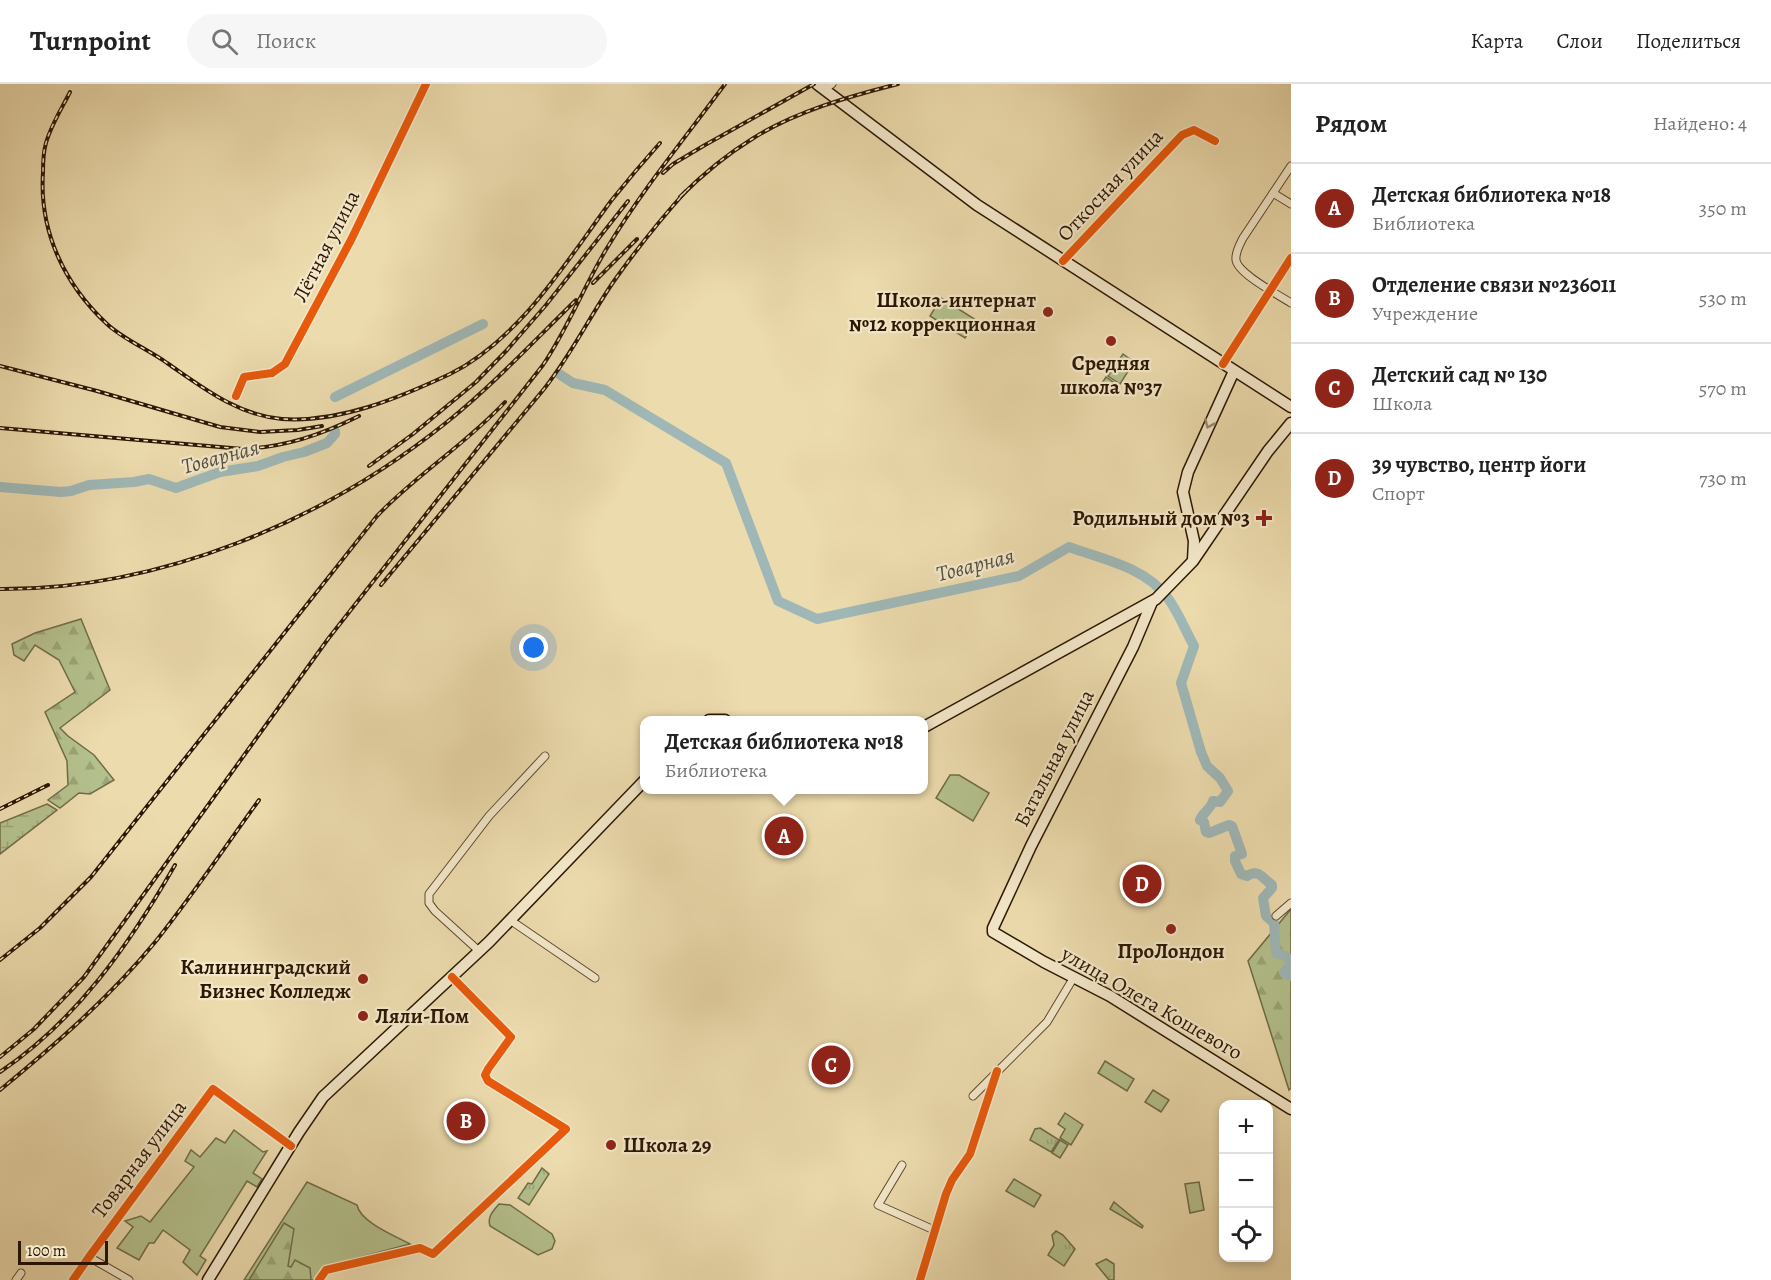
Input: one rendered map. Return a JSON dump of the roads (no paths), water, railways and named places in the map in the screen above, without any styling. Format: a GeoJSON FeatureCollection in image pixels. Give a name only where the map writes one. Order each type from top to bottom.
{"type":"FeatureCollection","features":[{"type":"Feature","properties":{"kind":"main road"},"geometry":{"type":"LineString","coordinates":[[824,86],[963,195],[1291,407]]}},
{"type":"Feature","properties":{"kind":"main road"},"geometry":{"type":"LineString","coordinates":[[1193,561],[1194,541],[1183,492],[1188,472],[1234,371]]}},
{"type":"Feature","properties":{"kind":"main road"},"geometry":{"type":"LineString","coordinates":[[928,725],[1154,601],[1193,561],[1268,451],[1291,423]]}},
{"type":"Feature","properties":{"kind":"main road"},"geometry":{"type":"LineString","coordinates":[[1194,541],[1200,544],[1206,542]]}},
{"type":"Feature","properties":{"kind":"main road","name":"Батальная улица"},"geometry":{"type":"LineString","coordinates":[[993,932],[1031,846],[1154,601]]}},
{"type":"Feature","properties":{"kind":"main road"},"geometry":{"type":"LineString","coordinates":[[1128,616],[1138,623],[1140,631]]}},
{"type":"Feature","properties":{"kind":"main road"},"geometry":{"type":"LineString","coordinates":[[208,1280],[323,1097],[479,951],[640,785]]}},
{"type":"Feature","properties":{"kind":"main road","name":"улица Олега Кошевого"},"geometry":{"type":"LineString","coordinates":[[993,932],[996,936],[1110,996],[1291,1109]]}},
{"type":"Feature","properties":{"kind":"street","name":"Лётная улица"},"geometry":{"type":"LineString","coordinates":[[236,396],[244,377],[272,373],[285,364],[352,238],[426,84]]}},
{"type":"Feature","properties":{"kind":"street","name":"Откосная улица"},"geometry":{"type":"LineString","coordinates":[[1063,261],[1182,135],[1194,130],[1215,141]]}},
{"type":"Feature","properties":{"kind":"street"},"geometry":{"type":"LineString","coordinates":[[1291,166],[1243,238],[1237,250],[1236,261],[1242,271],[1291,303]]}},
{"type":"Feature","properties":{"kind":"street"},"geometry":{"type":"LineString","coordinates":[[1273,193],[1291,204]]}},
{"type":"Feature","properties":{"kind":"street"},"geometry":{"type":"LineString","coordinates":[[1223,364],[1291,258]]}},
{"type":"Feature","properties":{"kind":"street"},"geometry":{"type":"LineString","coordinates":[[479,951],[435,911],[429,903],[429,894],[489,816],[545,756]]}},
{"type":"Feature","properties":{"kind":"street"},"geometry":{"type":"LineString","coordinates":[[1276,916],[1291,903]]}},
{"type":"Feature","properties":{"kind":"street"},"geometry":{"type":"LineString","coordinates":[[510,920],[595,978]]}},
{"type":"Feature","properties":{"kind":"street"},"geometry":{"type":"LineString","coordinates":[[319,1280],[326,1270],[420,1248],[433,1254],[566,1129],[488,1081],[485,1075],[488,1069],[512,1037],[455,974]]}},
{"type":"Feature","properties":{"kind":"street"},"geometry":{"type":"LineString","coordinates":[[972,1096],[1047,1022],[1074,977]]}},
{"type":"Feature","properties":{"kind":"street"},"geometry":{"type":"LineString","coordinates":[[920,1280],[934,1230],[952,1180],[970,1154],[997,1071]]}},
{"type":"Feature","properties":{"kind":"street","name":"Товарная улица"},"geometry":{"type":"LineString","coordinates":[[73,1280],[213,1089],[291,1146]]}},
{"type":"Feature","properties":{"kind":"street"},"geometry":{"type":"LineString","coordinates":[[902,1165],[878,1205],[934,1230]]}},
{"type":"Feature","properties":{"kind":"street"},"geometry":{"type":"LineString","coordinates":[[89,1257],[129,1280]]}},
{"type":"Feature","properties":{"kind":"street"},"geometry":{"type":"LineString","coordinates":[[16,1280],[21,1273]]}},
{"type":"Feature","properties":{"kind":"waterway","name":"Товарная"},"geometry":{"type":"LineString","coordinates":[[335,397],[483,324]]}},
{"type":"Feature","properties":{"kind":"waterway","name":"Товарная"},"geometry":{"type":"LineString","coordinates":[[559,374],[573,383],[605,390],[726,463],[778,601],[817,619],[1019,576],[1069,547],[1122,565],[1147,578],[1158,587],[1175,608],[1194,646],[1181,683],[1207,766],[1220,778],[1228,791],[1220,802],[1213,801],[1200,820],[1204,822],[1206,832],[1209,833],[1229,825],[1232,826],[1242,854],[1235,856],[1241,874],[1261,875],[1272,885],[1263,898],[1266,916],[1274,923],[1276,953],[1291,960]]}},
{"type":"Feature","properties":{"kind":"waterway","name":"Товарная"},"geometry":{"type":"LineString","coordinates":[[0,487],[61,492],[89,485],[149,479],[176,488],[220,472],[258,466],[304,452],[327,443],[335,431]]}},
{"type":"Feature","properties":{"kind":"waterway","name":"Товарная"},"geometry":{"type":"LineString","coordinates":[[1291,963],[1284,973],[1291,976]]}},
{"type":"Feature","properties":{"kind":"railway"},"geometry":{"type":"LineString","coordinates":[[0,1057],[34,1029],[84,977],[328,639],[543,365],[620,227],[725,84]]}},
{"type":"Feature","properties":{"kind":"railway"},"geometry":{"type":"LineString","coordinates":[[663,173],[673,164],[705,145],[814,84]]}},
{"type":"Feature","properties":{"kind":"railway"},"geometry":{"type":"LineString","coordinates":[[680,197],[742,145],[768,129],[823,106],[898,84]]}},
{"type":"Feature","properties":{"kind":"railway"},"geometry":{"type":"LineString","coordinates":[[70,92],[48,136],[45,147],[43,194],[45,215],[57,255],[78,292],[113,329],[207,390],[250,412],[282,419],[325,417],[368,407],[430,383],[475,359],[498,341],[540,297],[611,201],[660,143]]}},
{"type":"Feature","properties":{"kind":"railway"},"geometry":{"type":"LineString","coordinates":[[381,585],[544,389],[563,363],[614,281],[648,235],[686,191]]}},
{"type":"Feature","properties":{"kind":"railway"},"geometry":{"type":"LineString","coordinates":[[369,466],[413,434],[476,382],[546,305],[628,201]]}},
{"type":"Feature","properties":{"kind":"railway"},"geometry":{"type":"LineString","coordinates":[[593,283],[637,239]]}},
{"type":"Feature","properties":{"kind":"railway"},"geometry":{"type":"LineString","coordinates":[[0,589],[60,586],[120,577],[179,563],[237,543],[294,519],[348,490],[399,458],[447,422],[497,378],[576,300]]}},
{"type":"Feature","properties":{"kind":"railway"},"geometry":{"type":"LineString","coordinates":[[0,366],[97,391],[220,427],[260,432],[322,426]]}},
{"type":"Feature","properties":{"kind":"railway"},"geometry":{"type":"LineString","coordinates":[[0,960],[40,928],[91,877],[377,516],[505,402]]}},
{"type":"Feature","properties":{"kind":"railway"},"geometry":{"type":"LineString","coordinates":[[0,428],[243,449],[274,446],[302,439],[359,416]]}},
{"type":"Feature","properties":{"kind":"railway"},"geometry":{"type":"LineString","coordinates":[[0,809],[48,785]]}},
{"type":"Feature","properties":{"kind":"railway"},"geometry":{"type":"LineString","coordinates":[[0,1090],[82,1019],[138,962],[182,907],[259,800]]}},
{"type":"Feature","properties":{"kind":"railway"},"geometry":{"type":"LineString","coordinates":[[0,1072],[53,1029],[99,979],[139,924],[175,865]]}},
{"type":"Feature","properties":{"kind":"place","name":"Школа-интернат №12 коррекционная"},"geometry":{"type":"Point","coordinates":[1048,312]}},
{"type":"Feature","properties":{"kind":"place","name":"Средняя школа №37"},"geometry":{"type":"Point","coordinates":[1111,341]}},
{"type":"Feature","properties":{"kind":"place","name":"Родильный дом №3"},"geometry":{"type":"Point","coordinates":[1264,518]}},
{"type":"Feature","properties":{"kind":"place","name":"Детская библиотека №18"},"geometry":{"type":"Point","coordinates":[784,836]}},
{"type":"Feature","properties":{"kind":"place","name":"39 чувство, центр йоги"},"geometry":{"type":"Point","coordinates":[1142,884]}},
{"type":"Feature","properties":{"kind":"place","name":"ПроЛондон"},"geometry":{"type":"Point","coordinates":[1171,929]}},
{"type":"Feature","properties":{"kind":"place","name":"Калининградский Бизнес Колледж"},"geometry":{"type":"Point","coordinates":[363,979]}},
{"type":"Feature","properties":{"kind":"place","name":"Ляли-Пом"},"geometry":{"type":"Point","coordinates":[363,1016]}},
{"type":"Feature","properties":{"kind":"place","name":"Детский сад № 130"},"geometry":{"type":"Point","coordinates":[831,1065]}},
{"type":"Feature","properties":{"kind":"place","name":"Отделение связи №236011"},"geometry":{"type":"Point","coordinates":[466,1121]}},
{"type":"Feature","properties":{"kind":"place","name":"Школа 29"},"geometry":{"type":"Point","coordinates":[611,1145]}}]}
